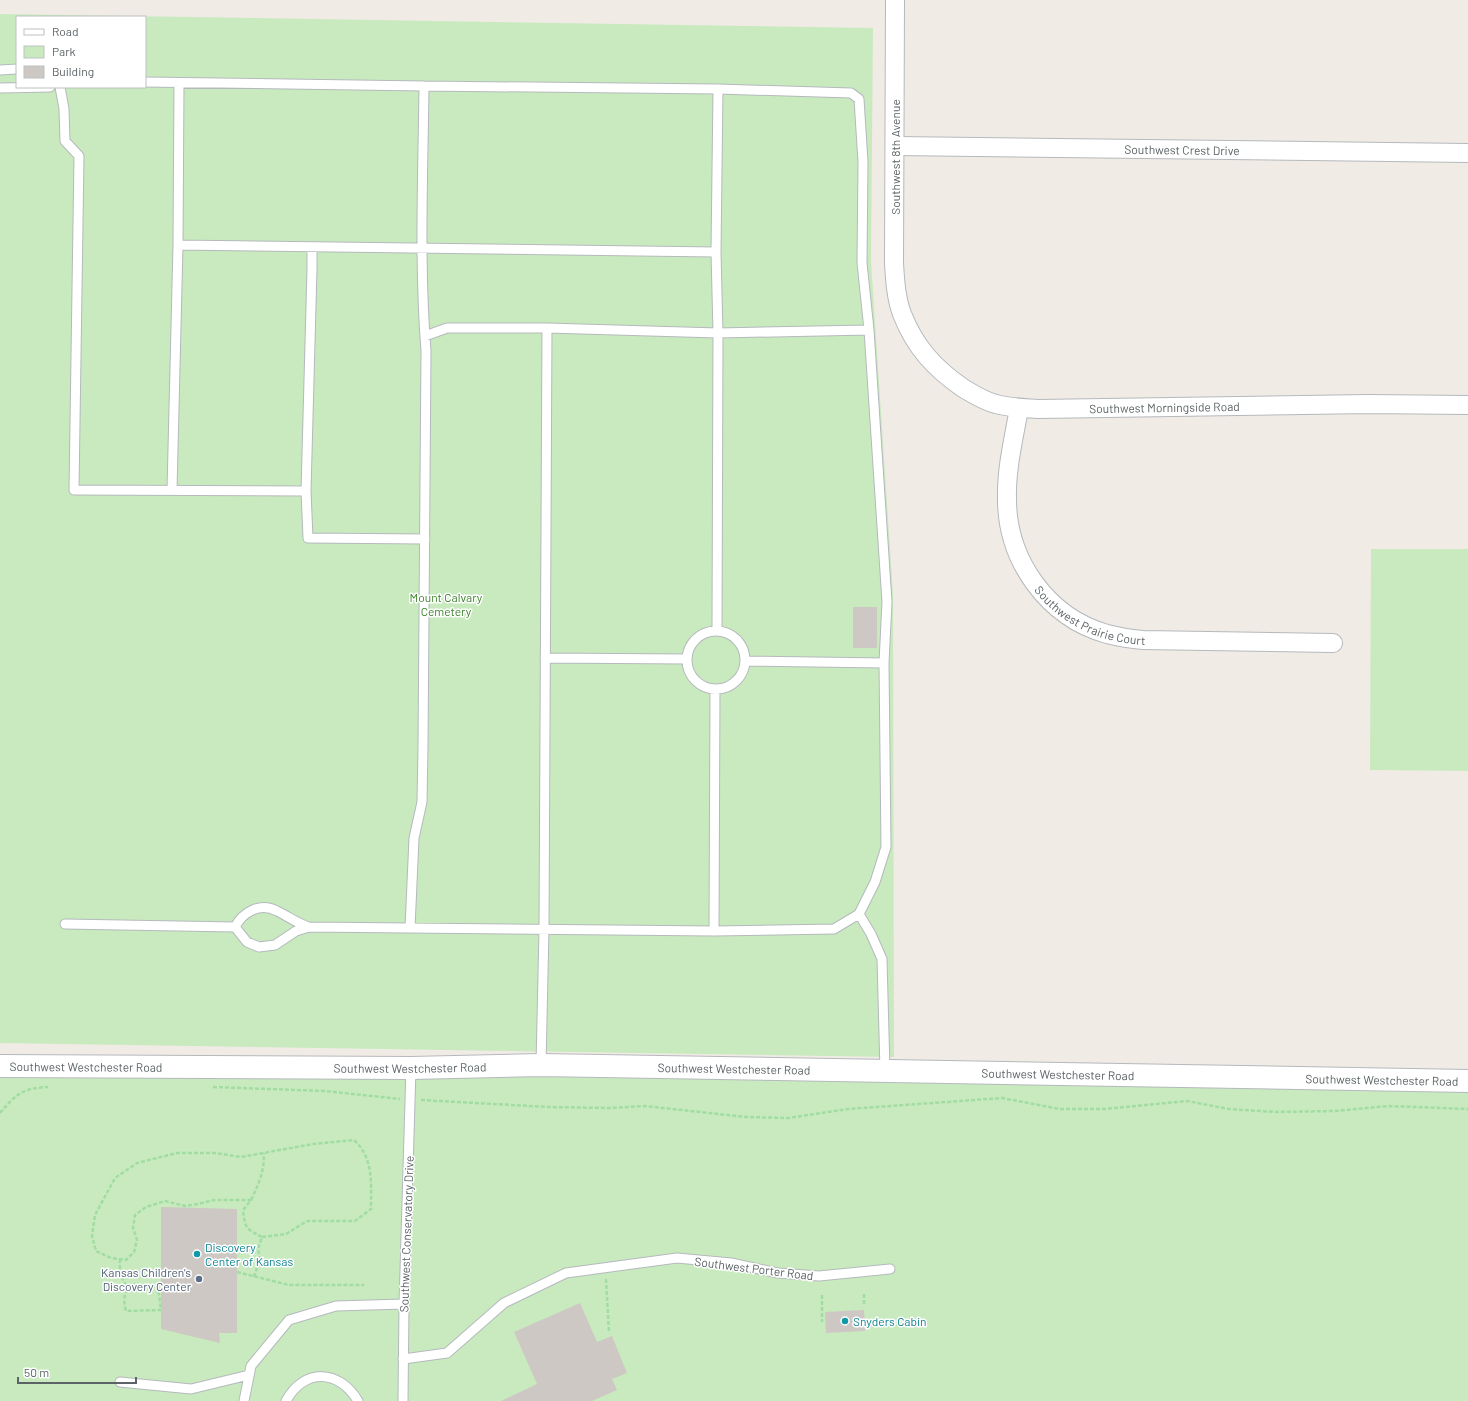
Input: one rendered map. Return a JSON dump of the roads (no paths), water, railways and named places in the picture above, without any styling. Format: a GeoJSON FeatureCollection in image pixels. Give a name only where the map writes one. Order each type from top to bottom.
{"type":"FeatureCollection","features":[{"type":"Feature","properties":{"kind":"street","name":"Southwest 8th Avenue"},"geometry":{"type":"LineString","coordinates":[[895,0],[894,263],[896,290],[902,313]]}},
{"type":"Feature","properties":{"kind":"street","name":"Southwest Crest Drive"},"geometry":{"type":"LineString","coordinates":[[895,146],[1468,153]]}},
{"type":"Feature","properties":{"kind":"street","name":"Southwest Morningside Road"},"geometry":{"type":"LineString","coordinates":[[902,313],[915,341],[925,355],[945,376],[974,394],[995,404],[1019,408],[1038,409],[1368,404],[1468,405]]}},
{"type":"Feature","properties":{"kind":"street","name":"Southwest Prairie Court"},"geometry":{"type":"LineString","coordinates":[[1019,408],[1006,499],[1008,520],[1013,542],[1023,566],[1036,586],[1053,604],[1070,617],[1105,634],[1143,640],[1333,643]]}},
{"type":"Feature","properties":{"kind":"street","name":"Southwest Westchester Road"},"geometry":{"type":"LineString","coordinates":[[0,1066],[411,1068],[541,1065],[1468,1081]]}},
{"type":"Feature","properties":{"kind":"lane"},"geometry":{"type":"LineString","coordinates":[[0,70],[16,69]]}},
{"type":"Feature","properties":{"kind":"lane"},"geometry":{"type":"LineString","coordinates":[[146,82],[718,89],[851,93],[860,99],[863,162],[862,263],[869,330],[887,602],[884,663],[886,848],[875,882],[859,914],[834,929],[714,931],[410,928],[309,926],[298,924],[276,910],[266,908],[250,910],[240,918],[235,928]]}},
{"type":"Feature","properties":{"kind":"lane"},"geometry":{"type":"LineString","coordinates":[[172,490],[178,245],[179,83]]}},
{"type":"Feature","properties":{"kind":"lane"},"geometry":{"type":"LineString","coordinates":[[410,928],[414,838],[422,802],[426,351],[422,249],[424,86]]}},
{"type":"Feature","properties":{"kind":"lane"},"geometry":{"type":"LineString","coordinates":[[0,88],[16,88]]}},
{"type":"Feature","properties":{"kind":"lane"},"geometry":{"type":"LineString","coordinates":[[60,88],[64,109],[65,140],[78,156],[74,490],[306,491]]}},
{"type":"Feature","properties":{"kind":"lane"},"geometry":{"type":"LineString","coordinates":[[717,631],[718,334],[716,252],[718,89]]}},
{"type":"Feature","properties":{"kind":"lane"},"geometry":{"type":"LineString","coordinates":[[178,245],[716,252]]}},
{"type":"Feature","properties":{"kind":"lane"},"geometry":{"type":"LineString","coordinates":[[312,247],[306,491],[308,538],[425,539]]}},
{"type":"Feature","properties":{"kind":"lane"},"geometry":{"type":"LineString","coordinates":[[425,336],[448,328],[547,328],[718,334],[869,330]]}},
{"type":"Feature","properties":{"kind":"lane"},"geometry":{"type":"LineString","coordinates":[[541,1065],[544,929],[547,328]]}},
{"type":"Feature","properties":{"kind":"lane"},"geometry":{"type":"LineString","coordinates":[[717,631],[728,633],[737,640],[743,649],[745,661],[742,672],[736,681],[726,687],[715,689],[704,686],[695,680],[689,670],[687,659],[689,648],[696,639],[706,633],[717,631]]}},
{"type":"Feature","properties":{"kind":"lane"},"geometry":{"type":"LineString","coordinates":[[545,658],[687,659]]}},
{"type":"Feature","properties":{"kind":"lane"},"geometry":{"type":"LineString","coordinates":[[745,661],[884,663]]}},
{"type":"Feature","properties":{"kind":"lane"},"geometry":{"type":"LineString","coordinates":[[714,931],[715,689]]}},
{"type":"Feature","properties":{"kind":"lane"},"geometry":{"type":"LineString","coordinates":[[859,914],[871,934],[882,959],[885,1071]]}},
{"type":"Feature","properties":{"kind":"lane"},"geometry":{"type":"LineString","coordinates":[[65,924],[235,928],[247,942],[259,947],[275,945],[296,931],[309,926]]}},
{"type":"Feature","properties":{"kind":"lane","name":"Southwest Conservatory Drive"},"geometry":{"type":"LineString","coordinates":[[403,1401],[404,1304],[411,1068]]}},
{"type":"Feature","properties":{"kind":"lane","name":"Southwest Porter Road"},"geometry":{"type":"LineString","coordinates":[[403,1359],[447,1353],[504,1303],[566,1273],[677,1258],[731,1263],[778,1273],[819,1276],[890,1269]]}},
{"type":"Feature","properties":{"kind":"lane"},"geometry":{"type":"LineString","coordinates":[[244,1401],[251,1366],[289,1320],[336,1306],[404,1304]]}},
{"type":"Feature","properties":{"kind":"lane"},"geometry":{"type":"LineString","coordinates":[[120,1382],[191,1389],[249,1376]]}},
{"type":"Feature","properties":{"kind":"lane"},"geometry":{"type":"LineString","coordinates":[[286,1401],[291,1391],[302,1382],[315,1377],[329,1377],[342,1382],[352,1391],[358,1401]]}},
{"type":"Feature","properties":{"kind":"place","name":"Discovery Center of Kansas"},"geometry":{"type":"Point","coordinates":[197,1254]}},
{"type":"Feature","properties":{"kind":"place","name":"Kansas Children's Discovery Center"},"geometry":{"type":"Point","coordinates":[199,1279]}},
{"type":"Feature","properties":{"kind":"place","name":"Snyders Cabin"},"geometry":{"type":"Point","coordinates":[845,1321]}},
{"type":"Feature","properties":{"kind":"park label","name":"Mount Calvary Cemetery"},"geometry":{"type":"Point","coordinates":[446,604]}}]}
